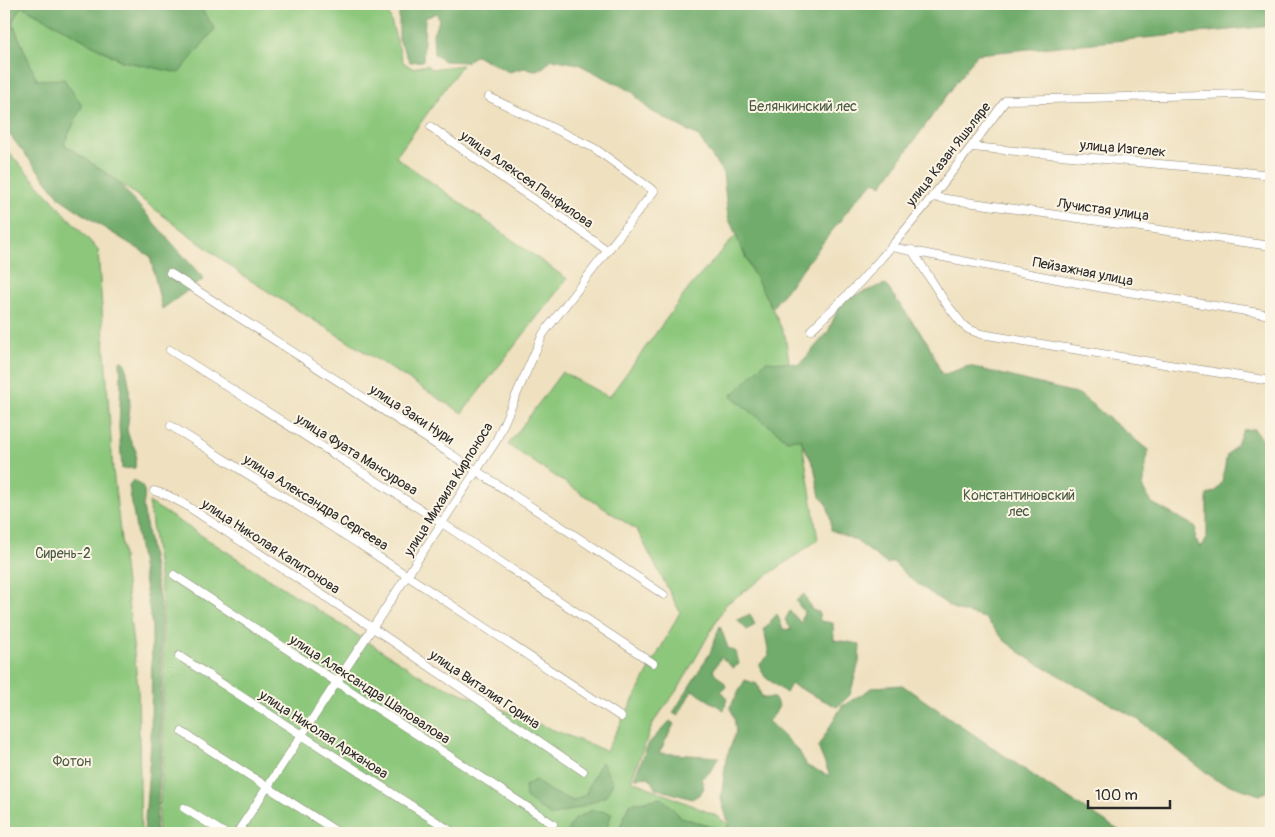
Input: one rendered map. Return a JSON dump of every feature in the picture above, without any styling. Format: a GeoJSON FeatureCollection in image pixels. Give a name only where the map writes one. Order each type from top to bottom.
{"type":"FeatureCollection","features":[{"type":"Feature","properties":{"kind":"street","name":"улица Казан Яшьляре"},"geometry":{"type":"LineString","coordinates":[[811,330],[858,284],[891,247],[972,147],[1006,100],[1241,94],[1271,96]]}},
{"type":"Feature","properties":{"kind":"street","name":"улица Михаила Кирпоноса"},"geometry":{"type":"LineString","coordinates":[[237,833],[496,441],[544,334],[654,192],[594,148],[489,97]]}},
{"type":"Feature","properties":{"kind":"street","name":"улица Алексея Панфилова"},"geometry":{"type":"LineString","coordinates":[[431,127],[608,251]]}},
{"type":"Feature","properties":{"kind":"street","name":"улица Изгелек"},"geometry":{"type":"LineString","coordinates":[[972,147],[1271,175]]}},
{"type":"Feature","properties":{"kind":"street","name":"Лучистая улица"},"geometry":{"type":"LineString","coordinates":[[932,197],[1271,246]]}},
{"type":"Feature","properties":{"kind":"street","name":"Пейзажная улица"},"geometry":{"type":"LineString","coordinates":[[891,247],[1103,288],[1271,315]]}},
{"type":"Feature","properties":{"kind":"street"},"geometry":{"type":"LineString","coordinates":[[912,250],[945,302],[968,329],[981,334],[1271,381]]}},
{"type":"Feature","properties":{"kind":"street","name":"улица Заки Нури"},"geometry":{"type":"LineString","coordinates":[[170,273],[581,538],[664,595]]}},
{"type":"Feature","properties":{"kind":"street","name":"улица Фуата Мансурова"},"geometry":{"type":"LineString","coordinates":[[170,350],[442,523],[654,663]]}},
{"type":"Feature","properties":{"kind":"street","name":"улица Александра Сергеева"},"geometry":{"type":"LineString","coordinates":[[171,426],[359,544],[621,717]]}},
{"type":"Feature","properties":{"kind":"street","name":"улица Николая Капитонова"},"geometry":{"type":"LineString","coordinates":[[154,491],[168,494],[184,504],[373,628]]}},
{"type":"Feature","properties":{"kind":"street","name":"улица Александра Шаповалова"},"geometry":{"type":"LineString","coordinates":[[174,575],[553,824]]}},
{"type":"Feature","properties":{"kind":"street","name":"улица Виталия Горина"},"geometry":{"type":"LineString","coordinates":[[373,628],[583,770]]}},
{"type":"Feature","properties":{"kind":"street","name":"улица Николая Аржанова"},"geometry":{"type":"LineString","coordinates":[[179,656],[454,833]]}},
{"type":"Feature","properties":{"kind":"street"},"geometry":{"type":"LineString","coordinates":[[182,732],[339,833]]}},
{"type":"Feature","properties":{"kind":"street"},"geometry":{"type":"LineString","coordinates":[[184,808],[224,833]]}},
{"type":"Feature","properties":{"kind":"green space"},"geometry":{"type":"Polygon","coordinates":[[[4,4],[198,4],[215,29],[179,73],[122,61],[22,6],[12,22],[37,80],[64,79],[82,106],[64,144],[116,180],[204,279],[162,309],[150,256],[61,199],[4,128],[4,4]]]}},
{"type":"Feature","properties":{"kind":"green space"},"geometry":{"type":"Polygon","coordinates":[[[198,4],[386,4],[403,62],[412,68],[427,65],[431,69],[462,65],[396,157],[567,279],[462,413],[245,277],[116,180],[64,144],[12,22],[22,6],[122,61],[215,29],[198,4]]]}},
{"type":"Feature","properties":{"kind":"green space","name":"Белянкинский лес"},"geometry":{"type":"Polygon","coordinates":[[[399,4],[1271,4],[1271,26],[977,54],[882,185],[874,181],[856,200],[772,308],[752,271],[728,217],[723,173],[698,136],[651,111],[633,92],[578,64],[552,59],[544,67],[536,70],[524,68],[509,72],[476,55],[466,62],[444,61],[434,54],[433,33],[439,21],[437,13],[425,18],[423,61],[410,62],[399,40],[399,4]]]}},
{"type":"Feature","properties":{"kind":"green space","name":"Сирень-2"},"geometry":{"type":"Polygon","coordinates":[[[4,147],[98,250],[113,470],[138,688],[141,833],[4,833],[4,147]]]}},
{"type":"Feature","properties":{"kind":"green space"},"geometry":{"type":"Polygon","coordinates":[[[736,235],[785,336],[818,540],[726,604],[680,686],[653,723],[631,780],[715,815],[729,825],[722,831],[681,817],[661,798],[629,804],[618,833],[157,833],[163,764],[163,607],[149,502],[426,679],[606,751],[680,612],[637,530],[508,445],[562,372],[609,397],[689,288],[736,235]]]}},
{"type":"Feature","properties":{"kind":"green space","name":"Константиновский лес"},"geometry":{"type":"Polygon","coordinates":[[[885,284],[928,343],[942,375],[969,366],[1079,394],[1148,450],[1143,489],[1152,503],[1196,527],[1195,539],[1201,547],[1207,539],[1207,495],[1216,491],[1222,482],[1227,455],[1237,444],[1243,430],[1254,429],[1265,443],[1271,460],[1271,789],[1260,795],[1216,780],[1136,718],[1029,659],[1005,641],[985,618],[955,610],[912,580],[893,562],[887,564],[855,540],[831,530],[827,504],[820,497],[814,466],[800,439],[787,440],[731,396],[766,361],[800,364],[828,332],[842,300],[885,284]]]}},
{"type":"Feature","properties":{"kind":"green space"},"geometry":{"type":"Polygon","coordinates":[[[120,361],[125,362],[129,384],[130,407],[127,430],[136,451],[135,468],[122,469],[119,427],[120,361]]]}},
{"type":"Feature","properties":{"kind":"green space"},"geometry":{"type":"Polygon","coordinates":[[[133,480],[141,485],[144,491],[143,507],[161,608],[161,762],[155,833],[144,833],[151,741],[152,627],[129,486],[133,480]]]}},
{"type":"Feature","properties":{"kind":"green space"},"geometry":{"type":"Polygon","coordinates":[[[804,594],[812,610],[819,612],[820,621],[833,623],[834,640],[860,644],[859,662],[850,695],[837,707],[791,684],[786,693],[765,677],[759,665],[769,655],[764,629],[777,614],[783,629],[792,630],[785,620],[790,611],[801,623],[804,612],[796,601],[804,594]]]}},
{"type":"Feature","properties":{"kind":"green space"},"geometry":{"type":"Polygon","coordinates":[[[750,614],[755,625],[747,630],[737,620],[750,614]]]}},
{"type":"Feature","properties":{"kind":"green space"},"geometry":{"type":"Polygon","coordinates":[[[720,626],[728,648],[736,652],[739,664],[733,668],[721,657],[713,671],[724,682],[726,687],[721,691],[727,697],[724,710],[692,690],[678,716],[673,713],[710,653],[720,626]]]}},
{"type":"Feature","properties":{"kind":"green space"},"geometry":{"type":"Polygon","coordinates":[[[745,680],[757,684],[762,698],[774,698],[779,706],[768,721],[799,751],[807,766],[830,776],[818,747],[842,706],[874,687],[902,685],[1050,787],[1123,833],[618,833],[629,804],[662,798],[681,817],[722,831],[729,825],[721,799],[726,759],[736,732],[734,717],[730,707],[745,680]]]}},
{"type":"Feature","properties":{"kind":"green space"},"geometry":{"type":"Polygon","coordinates":[[[670,721],[674,724],[659,753],[719,757],[709,773],[701,778],[704,788],[700,794],[692,799],[655,788],[649,777],[634,778],[649,743],[670,721]]]}},
{"type":"Feature","properties":{"kind":"green space"},"geometry":{"type":"Polygon","coordinates":[[[602,762],[613,783],[606,796],[578,808],[551,816],[526,798],[525,786],[535,780],[550,791],[573,801],[586,794],[602,762]]]}},
{"type":"Feature","properties":{"kind":"green space"},"geometry":{"type":"Polygon","coordinates":[[[593,810],[612,813],[605,833],[566,833],[574,819],[593,810]]]}},
{"type":"Feature","properties":{"kind":"park label","name":"Фотон"},"geometry":{"type":"Point","coordinates":[72,761]}}]}
